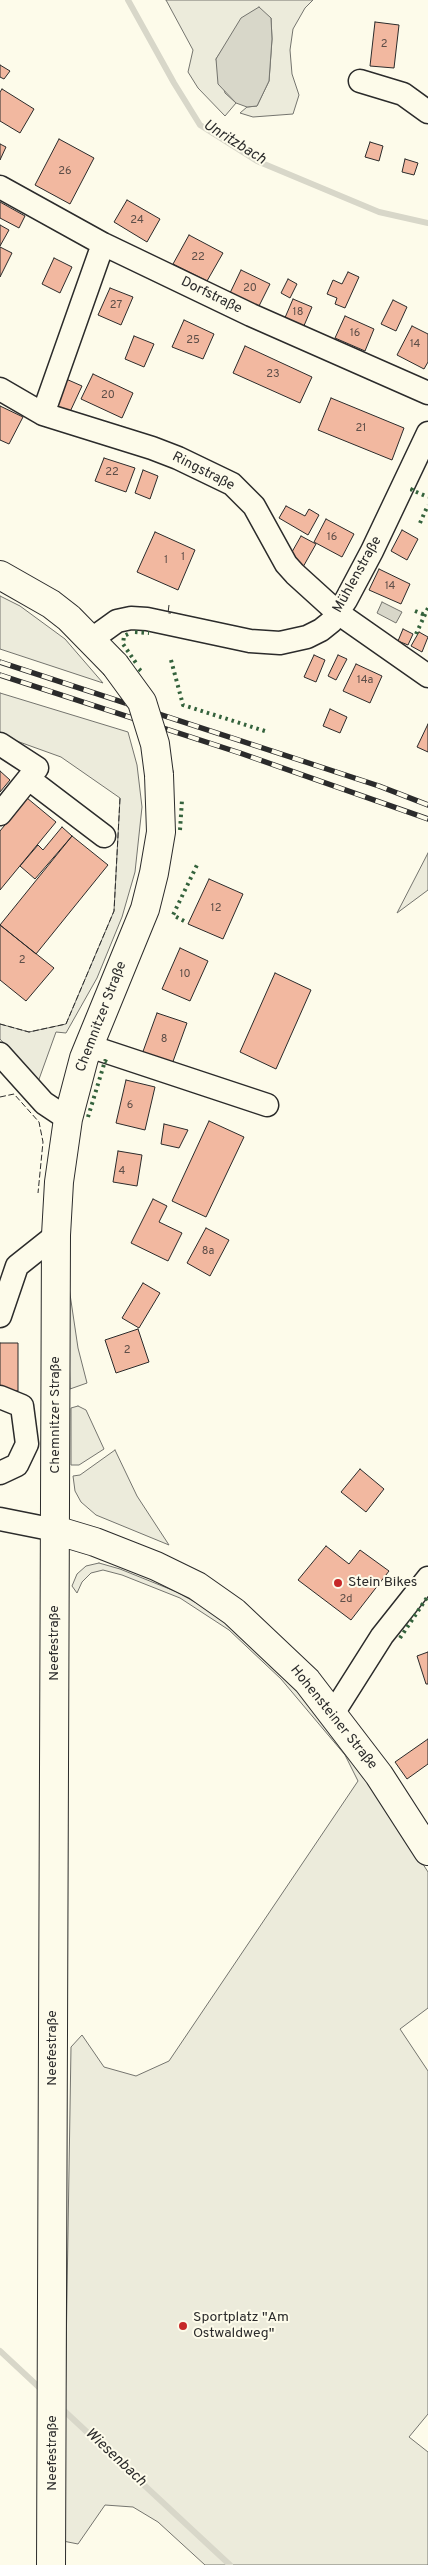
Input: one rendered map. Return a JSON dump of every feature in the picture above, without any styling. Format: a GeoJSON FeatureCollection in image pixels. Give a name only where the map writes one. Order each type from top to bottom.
{"type":"FeatureCollection","features":[{"type":"Feature","properties":{"kind":"main road","name":"Chemnitzer Straße"},"geometry":{"type":"LineString","coordinates":[[0,575],[51,604],[92,639],[115,665],[142,702],[155,744],[159,775],[161,832],[154,873],[145,909],[89,1046],[68,1119],[59,1182],[56,1235],[55,1530]]}},
{"type":"Feature","properties":{"kind":"main road","name":"Hohensteiner Straße"},"geometry":{"type":"LineString","coordinates":[[55,1530],[95,1542],[156,1566],[197,1586],[234,1612],[271,1645],[307,1682],[379,1775],[428,1851]]}},
{"type":"Feature","properties":{"kind":"main road","name":"Neefestraße"},"geometry":{"type":"LineString","coordinates":[[51,2565],[55,1530]]}},
{"type":"Feature","properties":{"kind":"street"},"geometry":{"type":"LineString","coordinates":[[360,81],[402,94],[428,112]]}},
{"type":"Feature","properties":{"kind":"street","name":"Dorfstraße"},"geometry":{"type":"LineString","coordinates":[[0,187],[103,244],[252,315],[428,393]]}},
{"type":"Feature","properties":{"kind":"street"},"geometry":{"type":"LineString","coordinates":[[43,414],[103,244]]}},
{"type":"Feature","properties":{"kind":"street","name":"Ringstraße"},"geometry":{"type":"LineString","coordinates":[[0,389],[43,414],[170,455],[232,484],[254,506],[286,564],[294,574],[338,613],[428,676]]}},
{"type":"Feature","properties":{"kind":"street","name":"Mühlenstraße"},"geometry":{"type":"LineString","coordinates":[[92,639],[117,621],[131,618],[147,619],[250,641],[280,643],[307,637],[331,622],[338,613],[372,551],[428,434]]}},
{"type":"Feature","properties":{"kind":"street"},"geometry":{"type":"LineString","coordinates":[[0,744],[37,768],[0,814]]}},
{"type":"Feature","properties":{"kind":"street"},"geometry":{"type":"LineString","coordinates":[[29,779],[104,836]]}},
{"type":"Feature","properties":{"kind":"street"},"geometry":{"type":"LineString","coordinates":[[89,1046],[267,1106]]}},
{"type":"Feature","properties":{"kind":"street"},"geometry":{"type":"LineString","coordinates":[[0,1054],[44,1103],[68,1119]]}},
{"type":"Feature","properties":{"kind":"street"},"geometry":{"type":"LineString","coordinates":[[0,1316],[17,1266],[56,1235]]}},
{"type":"Feature","properties":{"kind":"street"},"geometry":{"type":"LineString","coordinates":[[0,1397],[22,1406],[27,1444],[17,1466],[0,1473]]}},
{"type":"Feature","properties":{"kind":"street"},"geometry":{"type":"LineString","coordinates":[[0,1519],[55,1530]]}},
{"type":"Feature","properties":{"kind":"street"},"geometry":{"type":"LineString","coordinates":[[332,1714],[382,1636],[428,1578]]}},
{"type":"Feature","properties":{"kind":"shaded area"},"geometry":{"type":"Polygon","coordinates":[[[166,0],[313,0],[305,8],[293,29],[290,50],[292,74],[299,95],[293,114],[253,117],[240,113],[247,107],[257,106],[269,81],[272,39],[271,18],[224,47],[216,59],[225,93],[236,103],[225,116],[198,88],[188,72],[193,50],[166,0]]]}},
{"type":"Feature","properties":{"kind":"shaded area"},"geometry":{"type":"Polygon","coordinates":[[[259,7],[271,18],[272,39],[269,81],[257,106],[247,107],[236,103],[218,84],[216,59],[241,18],[259,7]]]}},
{"type":"Feature","properties":{"kind":"shaded area"},"geometry":{"type":"Polygon","coordinates":[[[0,596],[20,606],[65,639],[103,683],[0,649],[0,596]]]}},
{"type":"Feature","properties":{"kind":"shaded area"},"geometry":{"type":"Polygon","coordinates":[[[382,602],[402,612],[396,623],[377,613],[382,602]]]}},
{"type":"Feature","properties":{"kind":"shaded area"},"geometry":{"type":"Polygon","coordinates":[[[0,693],[128,732],[137,765],[142,807],[135,872],[122,917],[97,978],[66,1033],[56,1032],[38,1082],[0,1039],[0,1024],[29,1032],[66,1024],[114,911],[120,798],[61,757],[0,735],[0,693]]]}},
{"type":"Feature","properties":{"kind":"shaded area"},"geometry":{"type":"Polygon","coordinates":[[[428,853],[428,890],[397,913],[428,853]]]}},
{"type":"Feature","properties":{"kind":"shaded area"},"geometry":{"type":"Polygon","coordinates":[[[67,1274],[78,1348],[87,1383],[70,1389],[67,1274]]]}},
{"type":"Feature","properties":{"kind":"shaded area"},"geometry":{"type":"Polygon","coordinates":[[[78,1406],[86,1410],[104,1449],[79,1465],[71,1465],[71,1408],[78,1406]]]}},
{"type":"Feature","properties":{"kind":"shaded area"},"geometry":{"type":"Polygon","coordinates":[[[115,1450],[137,1496],[169,1545],[96,1515],[81,1502],[75,1491],[73,1476],[80,1475],[115,1450]]]}},
{"type":"Feature","properties":{"kind":"shaded area"},"geometry":{"type":"Polygon","coordinates":[[[99,1563],[120,1569],[177,1592],[207,1609],[232,1626],[289,1678],[362,1769],[428,1872],[428,2008],[400,2029],[428,2071],[428,2414],[409,2437],[428,2452],[428,2565],[205,2565],[158,2522],[133,2507],[105,2505],[78,2544],[63,2541],[71,2047],[82,2035],[104,2067],[136,2076],[169,2061],[358,1781],[345,1755],[281,1679],[229,1630],[180,1598],[122,1575],[103,1570],[91,1573],[82,1582],[77,1593],[72,1586],[77,1574],[86,1566],[99,1563]]]}},
{"type":"Feature","properties":{"kind":"building"},"geometry":{"type":"Polygon","coordinates":[[[375,22],[399,25],[394,68],[370,66],[375,22]]]}},
{"type":"Feature","properties":{"kind":"building"},"geometry":{"type":"Polygon","coordinates":[[[0,65],[10,71],[4,79],[0,77],[0,65]]]}},
{"type":"Feature","properties":{"kind":"building"},"geometry":{"type":"Polygon","coordinates":[[[2,89],[34,109],[20,133],[0,121],[0,92],[2,89]]]}},
{"type":"Feature","properties":{"kind":"building"},"geometry":{"type":"Polygon","coordinates":[[[59,139],[94,158],[70,204],[35,185],[59,139]]]}},
{"type":"Feature","properties":{"kind":"building"},"geometry":{"type":"Polygon","coordinates":[[[370,142],[383,146],[379,161],[365,157],[370,142]]]}},
{"type":"Feature","properties":{"kind":"building"},"geometry":{"type":"Polygon","coordinates":[[[0,144],[6,147],[0,160],[0,144]]]}},
{"type":"Feature","properties":{"kind":"building"},"geometry":{"type":"Polygon","coordinates":[[[405,159],[418,163],[414,175],[402,172],[405,159]]]}},
{"type":"Feature","properties":{"kind":"building"},"geometry":{"type":"Polygon","coordinates":[[[127,200],[160,219],[147,242],[114,222],[127,200]]]}},
{"type":"Feature","properties":{"kind":"building"},"geometry":{"type":"Polygon","coordinates":[[[0,202],[25,216],[19,228],[0,218],[0,202]]]}},
{"type":"Feature","properties":{"kind":"building"},"geometry":{"type":"Polygon","coordinates":[[[0,225],[9,230],[0,246],[0,225]]]}},
{"type":"Feature","properties":{"kind":"building"},"geometry":{"type":"Polygon","coordinates":[[[189,235],[223,253],[207,281],[173,264],[189,235]]]}},
{"type":"Feature","properties":{"kind":"building"},"geometry":{"type":"Polygon","coordinates":[[[0,247],[12,253],[0,277],[0,247]]]}},
{"type":"Feature","properties":{"kind":"building"},"geometry":{"type":"Polygon","coordinates":[[[54,258],[72,267],[60,293],[42,284],[54,258]]]}},
{"type":"Feature","properties":{"kind":"building"},"geometry":{"type":"Polygon","coordinates":[[[241,270],[270,284],[258,308],[230,293],[241,270]]]}},
{"type":"Feature","properties":{"kind":"building"},"geometry":{"type":"Polygon","coordinates":[[[348,272],[359,277],[345,308],[335,304],[337,298],[327,294],[333,280],[342,284],[348,272]]]}},
{"type":"Feature","properties":{"kind":"building"},"geometry":{"type":"Polygon","coordinates":[[[288,279],[297,284],[290,298],[281,293],[288,279]]]}},
{"type":"Feature","properties":{"kind":"building"},"geometry":{"type":"Polygon","coordinates":[[[110,288],[133,297],[121,325],[98,315],[110,288]]]}},
{"type":"Feature","properties":{"kind":"building"},"geometry":{"type":"Polygon","coordinates":[[[293,299],[312,307],[303,328],[284,320],[293,299]]]}},
{"type":"Feature","properties":{"kind":"building"},"geometry":{"type":"Polygon","coordinates":[[[393,300],[407,307],[396,331],[381,324],[393,300]]]}},
{"type":"Feature","properties":{"kind":"building"},"geometry":{"type":"Polygon","coordinates":[[[345,316],[374,329],[365,351],[335,338],[345,316]]]}},
{"type":"Feature","properties":{"kind":"building"},"geometry":{"type":"Polygon","coordinates":[[[184,320],[214,334],[203,359],[172,347],[184,320]]]}},
{"type":"Feature","properties":{"kind":"building"},"geometry":{"type":"Polygon","coordinates":[[[412,326],[428,334],[428,362],[424,369],[397,355],[412,326]]]}},
{"type":"Feature","properties":{"kind":"building"},"geometry":{"type":"Polygon","coordinates":[[[134,336],[154,344],[144,367],[125,359],[134,336]]]}},
{"type":"Feature","properties":{"kind":"building"},"geometry":{"type":"Polygon","coordinates":[[[245,346],[312,377],[300,403],[233,373],[245,346]]]}},
{"type":"Feature","properties":{"kind":"building"},"geometry":{"type":"Polygon","coordinates":[[[93,374],[133,393],[122,418],[81,399],[93,374]]]}},
{"type":"Feature","properties":{"kind":"building"},"geometry":{"type":"Polygon","coordinates":[[[66,379],[82,386],[69,414],[53,406],[66,379]]]}},
{"type":"Feature","properties":{"kind":"building"},"geometry":{"type":"Polygon","coordinates":[[[331,398],[404,428],[392,460],[318,430],[331,398]]]}},
{"type":"Feature","properties":{"kind":"building"},"geometry":{"type":"Polygon","coordinates":[[[0,406],[23,417],[9,444],[0,440],[0,406]]]}},
{"type":"Feature","properties":{"kind":"building"},"geometry":{"type":"Polygon","coordinates":[[[104,458],[135,468],[126,492],[95,481],[104,458]]]}},
{"type":"Feature","properties":{"kind":"building"},"geometry":{"type":"Polygon","coordinates":[[[143,470],[158,476],[150,499],[135,493],[143,470]]]}},
{"type":"Feature","properties":{"kind":"building"},"geometry":{"type":"Polygon","coordinates":[[[286,506],[305,516],[309,509],[319,515],[308,535],[279,518],[286,506]]]}},
{"type":"Feature","properties":{"kind":"building"},"geometry":{"type":"Polygon","coordinates":[[[326,519],[354,534],[342,557],[314,542],[326,519]]]}},
{"type":"Feature","properties":{"kind":"building"},"geometry":{"type":"Polygon","coordinates":[[[402,530],[418,539],[407,560],[391,551],[402,530]]]}},
{"type":"Feature","properties":{"kind":"building"},"geometry":{"type":"Polygon","coordinates":[[[155,532],[195,550],[178,590],[137,572],[155,532]]]}},
{"type":"Feature","properties":{"kind":"building"},"geometry":{"type":"Polygon","coordinates":[[[301,536],[316,544],[303,567],[288,559],[301,536]]]}},
{"type":"Feature","properties":{"kind":"building"},"geometry":{"type":"Polygon","coordinates":[[[379,569],[410,584],[401,604],[369,590],[379,569]]]}},
{"type":"Feature","properties":{"kind":"building"},"geometry":{"type":"Polygon","coordinates":[[[403,629],[413,634],[408,645],[398,641],[403,629]]]}},
{"type":"Feature","properties":{"kind":"building"},"geometry":{"type":"Polygon","coordinates":[[[419,632],[428,637],[422,652],[411,646],[419,632]]]}},
{"type":"Feature","properties":{"kind":"building"},"geometry":{"type":"Polygon","coordinates":[[[314,655],[325,660],[316,682],[304,677],[314,655]]]}},
{"type":"Feature","properties":{"kind":"building"},"geometry":{"type":"Polygon","coordinates":[[[338,655],[347,659],[336,680],[328,676],[338,655]]]}},
{"type":"Feature","properties":{"kind":"building"},"geometry":{"type":"Polygon","coordinates":[[[356,664],[382,676],[370,703],[343,691],[356,664]]]}},
{"type":"Feature","properties":{"kind":"building"},"geometry":{"type":"Polygon","coordinates":[[[330,709],[347,717],[340,733],[323,726],[330,709]]]}},
{"type":"Feature","properties":{"kind":"building"},"geometry":{"type":"Polygon","coordinates":[[[428,724],[428,752],[417,747],[428,724]]]}},
{"type":"Feature","properties":{"kind":"building"},"geometry":{"type":"Polygon","coordinates":[[[0,771],[10,780],[0,792],[0,771]]]}},
{"type":"Feature","properties":{"kind":"building"},"geometry":{"type":"Polygon","coordinates":[[[27,798],[56,822],[0,890],[0,831],[27,798]]]}},
{"type":"Feature","properties":{"kind":"building"},"geometry":{"type":"Polygon","coordinates":[[[62,827],[72,836],[35,879],[20,866],[38,845],[43,850],[62,827]]]}},
{"type":"Feature","properties":{"kind":"building"},"geometry":{"type":"Polygon","coordinates":[[[72,836],[108,865],[36,954],[0,925],[72,836]]]}},
{"type":"Feature","properties":{"kind":"building"},"geometry":{"type":"Polygon","coordinates":[[[209,879],[243,894],[223,939],[188,924],[209,879]]]}},
{"type":"Feature","properties":{"kind":"building"},"geometry":{"type":"Polygon","coordinates":[[[0,925],[54,968],[26,1001],[0,980],[0,925]]]}},
{"type":"Feature","properties":{"kind":"building"},"geometry":{"type":"Polygon","coordinates":[[[180,948],[208,961],[190,1001],[162,989],[180,948]]]}},
{"type":"Feature","properties":{"kind":"building"},"geometry":{"type":"Polygon","coordinates":[[[275,973],[311,990],[276,1069],[240,1052],[275,973]]]}},
{"type":"Feature","properties":{"kind":"building"},"geometry":{"type":"Polygon","coordinates":[[[157,1013],[187,1023],[171,1067],[141,1057],[157,1013]]]}},
{"type":"Feature","properties":{"kind":"building"},"geometry":{"type":"Polygon","coordinates":[[[126,1080],[155,1087],[145,1130],[116,1123],[126,1080]]]}},
{"type":"Feature","properties":{"kind":"building"},"geometry":{"type":"Polygon","coordinates":[[[209,1121],[244,1137],[206,1217],[172,1201],[209,1121]]]}},
{"type":"Feature","properties":{"kind":"building"},"geometry":{"type":"Polygon","coordinates":[[[164,1124],[188,1130],[179,1148],[161,1144],[164,1124]]]}},
{"type":"Feature","properties":{"kind":"building"},"geometry":{"type":"Polygon","coordinates":[[[118,1151],[142,1155],[137,1186],[113,1182],[118,1151]]]}},
{"type":"Feature","properties":{"kind":"building"},"geometry":{"type":"Polygon","coordinates":[[[153,1199],[167,1206],[159,1222],[182,1233],[168,1261],[131,1243],[153,1199]]]}},
{"type":"Feature","properties":{"kind":"building"},"geometry":{"type":"Polygon","coordinates":[[[206,1228],[229,1240],[210,1276],[187,1263],[206,1228]]]}},
{"type":"Feature","properties":{"kind":"building"},"geometry":{"type":"Polygon","coordinates":[[[143,1283],[160,1293],[139,1328],[122,1318],[143,1283]]]}},
{"type":"Feature","properties":{"kind":"building"},"geometry":{"type":"Polygon","coordinates":[[[138,1329],[149,1362],[116,1373],[105,1340],[138,1329]]]}},
{"type":"Feature","properties":{"kind":"building"},"geometry":{"type":"Polygon","coordinates":[[[0,1343],[18,1343],[18,1391],[0,1391],[0,1343]]]}},
{"type":"Feature","properties":{"kind":"building"},"geometry":{"type":"Polygon","coordinates":[[[360,1469],[384,1489],[366,1512],[341,1492],[360,1469]]]}},
{"type":"Feature","properties":{"kind":"building"},"geometry":{"type":"Polygon","coordinates":[[[326,1546],[349,1564],[360,1550],[389,1571],[351,1620],[298,1580],[326,1546]]]}},
{"type":"Feature","properties":{"kind":"building"},"geometry":{"type":"Polygon","coordinates":[[[428,1652],[428,1684],[426,1684],[417,1656],[428,1652]]]}},
{"type":"Feature","properties":{"kind":"building"},"geometry":{"type":"Polygon","coordinates":[[[428,1739],[428,1764],[407,1779],[395,1762],[428,1739]]]}},
{"type":"Feature","properties":{"kind":"waterway","name":"Unritzbach"},"geometry":{"type":"LineString","coordinates":[[128,0],[174,83],[200,125],[257,161],[379,212],[428,223]]}},
{"type":"Feature","properties":{"kind":"waterway","name":"Wiesenbach"},"geometry":{"type":"LineString","coordinates":[[0,2351],[43,2391]]}},
{"type":"Feature","properties":{"kind":"waterway","name":"Wiesenbach"},"geometry":{"type":"LineString","coordinates":[[59,2406],[230,2565]]}},
{"type":"Feature","properties":{"kind":"railway"},"geometry":{"type":"LineString","coordinates":[[0,662],[379,786],[428,805]]}},
{"type":"Feature","properties":{"kind":"railway"},"geometry":{"type":"LineString","coordinates":[[0,675],[240,753],[428,819]]}},
{"type":"Feature","properties":{"kind":"hedge"},"geometry":{"type":"LineString","coordinates":[[413,488],[412,490],[428,497]]}},
{"type":"Feature","properties":{"kind":"hedge"},"geometry":{"type":"LineString","coordinates":[[420,523],[428,505]]}},
{"type":"Feature","properties":{"kind":"hedge"},"geometry":{"type":"LineString","coordinates":[[416,634],[428,608]]}},
{"type":"Feature","properties":{"kind":"hedge"},"geometry":{"type":"LineString","coordinates":[[415,611],[425,615]]}},
{"type":"Feature","properties":{"kind":"hedge"},"geometry":{"type":"LineString","coordinates":[[135,632],[149,633]]}},
{"type":"Feature","properties":{"kind":"hedge"},"geometry":{"type":"LineString","coordinates":[[128,634],[124,636],[123,644],[136,663]]}},
{"type":"Feature","properties":{"kind":"hedge"},"geometry":{"type":"LineString","coordinates":[[171,660],[183,705],[268,732]]}},
{"type":"Feature","properties":{"kind":"hedge"},"geometry":{"type":"LineString","coordinates":[[139,669],[142,672]]}},
{"type":"Feature","properties":{"kind":"hedge"},"geometry":{"type":"LineString","coordinates":[[180,830],[182,800]]}},
{"type":"Feature","properties":{"kind":"hedge"},"geometry":{"type":"LineString","coordinates":[[184,921],[173,915],[197,865]]}},
{"type":"Feature","properties":{"kind":"hedge"},"geometry":{"type":"LineString","coordinates":[[88,1117],[105,1061],[107,1062]]}},
{"type":"Feature","properties":{"kind":"hedge"},"geometry":{"type":"LineString","coordinates":[[400,1638],[428,1596]]}},
{"type":"Feature","properties":{"kind":"fence"},"geometry":{"type":"LineString","coordinates":[[169,605],[168,613],[171,613]]}},
{"type":"Feature","properties":{"kind":"fence"},"geometry":{"type":"LineString","coordinates":[[0,1024],[29,1032],[66,1024],[114,911],[120,798]]}},
{"type":"Feature","properties":{"kind":"fence"},"geometry":{"type":"LineString","coordinates":[[0,1097],[14,1094],[39,1122],[43,1142],[38,1193]]}},
{"type":"Feature","properties":{"kind":"place","name":"Stein Bikes"},"geometry":{"type":"Point","coordinates":[338,1583]}},
{"type":"Feature","properties":{"kind":"place","name":"Sportplatz \"Am Ostwaldweg\""},"geometry":{"type":"Point","coordinates":[183,2326]}}]}
